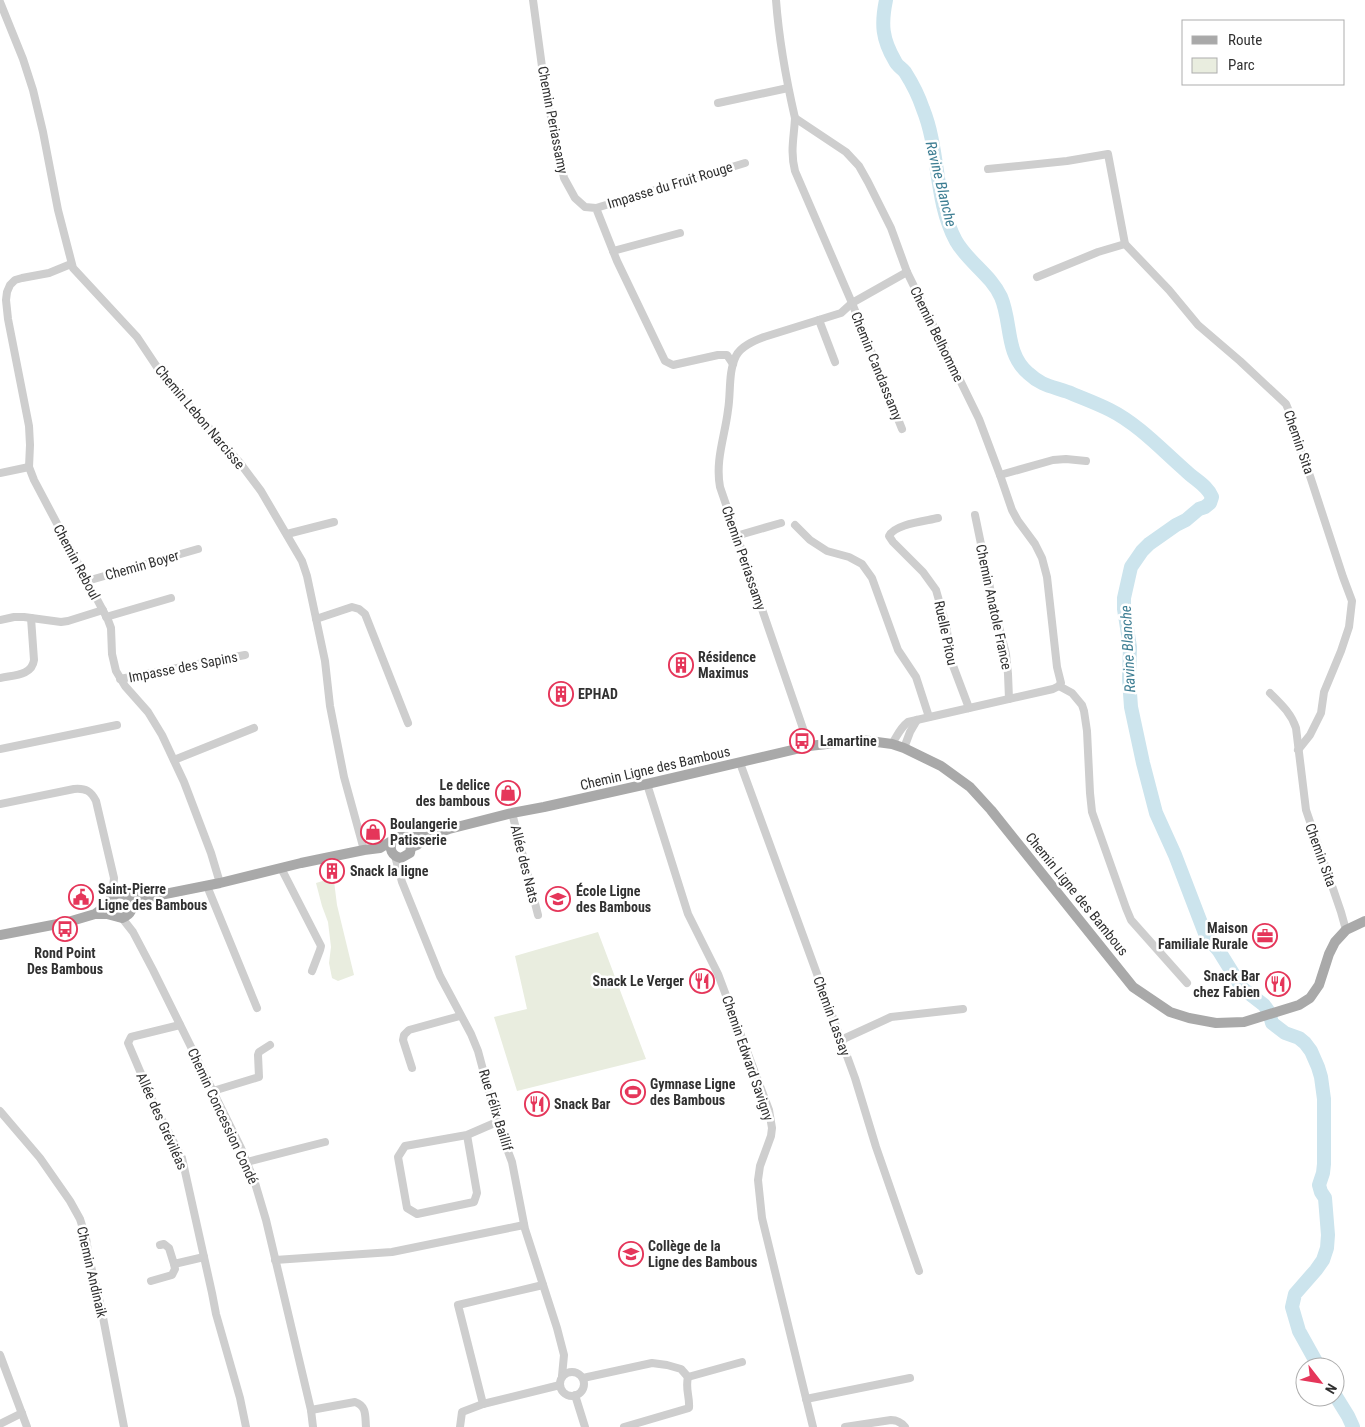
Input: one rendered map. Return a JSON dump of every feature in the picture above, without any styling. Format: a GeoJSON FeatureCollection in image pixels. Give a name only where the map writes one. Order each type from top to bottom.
{"type":"FeatureCollection","features":[{"type":"Feature","properties":{"kind":"main road","name":"Chemin Ligne des Bambous"},"geometry":{"type":"LineString","coordinates":[[405,837],[426,837],[449,829],[512,813],[648,784],[809,746],[862,740],[892,744],[904,748],[942,766],[974,791],[992,810],[1133,987],[1170,1012],[1216,1023],[1244,1022],[1290,1009],[1307,1000],[1316,990],[1335,942],[1346,930]]}},
{"type":"Feature","properties":{"kind":"main road"},"geometry":{"type":"LineString","coordinates":[[95,914],[118,894],[145,898],[380,848],[398,837],[405,837],[410,841],[409,851],[401,858],[380,848]]}},
{"type":"Feature","properties":{"kind":"main road","name":"Chemin Ligne des Bambous"},"geometry":{"type":"LineString","coordinates":[[409,851],[426,837]]}},
{"type":"Feature","properties":{"kind":"main road"},"geometry":{"type":"LineString","coordinates":[[392,840],[390,846],[394,854]]}},
{"type":"Feature","properties":{"kind":"main road"},"geometry":{"type":"LineString","coordinates":[[124,914],[132,902],[126,895]]}},
{"type":"Feature","properties":{"kind":"main road"},"geometry":{"type":"LineString","coordinates":[[0,935],[68,922],[95,914],[124,914],[145,898]]}},
{"type":"Feature","properties":{"kind":"main road"},"geometry":{"type":"LineString","coordinates":[[110,899],[109,908],[124,914]]}},
{"type":"Feature","properties":{"kind":"main road"},"geometry":{"type":"LineString","coordinates":[[1346,930],[1365,921]]}},
{"type":"Feature","properties":{"kind":"street","name":"Chemin Periassamy"},"geometry":{"type":"LineString","coordinates":[[533,0],[545,88],[564,178],[575,198],[585,207],[596,208]]}},
{"type":"Feature","properties":{"kind":"street"},"geometry":{"type":"LineString","coordinates":[[776,0],[780,46],[795,118]]}},
{"type":"Feature","properties":{"kind":"street","name":"Chemin Lebon Narcisse"},"geometry":{"type":"LineString","coordinates":[[0,2],[23,59],[33,90],[72,268],[137,337],[158,370],[240,463],[261,491],[305,568],[325,660],[330,706],[344,777],[364,850]]}},
{"type":"Feature","properties":{"kind":"street"},"geometry":{"type":"LineString","coordinates":[[718,103],[788,88]]}},
{"type":"Feature","properties":{"kind":"street","name":"Chemin Belhomme"},"geometry":{"type":"LineString","coordinates":[[795,118],[846,152],[859,166],[891,228],[907,272],[979,419],[1012,510],[1035,544],[1045,567],[1057,668],[1061,683],[1056,688]]}},
{"type":"Feature","properties":{"kind":"street","name":"Chemin Candassamy"},"geometry":{"type":"LineString","coordinates":[[795,118],[791,148],[795,171],[852,303],[902,429]]}},
{"type":"Feature","properties":{"kind":"street"},"geometry":{"type":"LineString","coordinates":[[988,170],[1067,161],[1108,154],[1125,244],[1098,252],[1037,277]]}},
{"type":"Feature","properties":{"kind":"street","name":"Impasse du Fruit Rouge"},"geometry":{"type":"LineString","coordinates":[[596,208],[745,163]]}},
{"type":"Feature","properties":{"kind":"street"},"geometry":{"type":"LineString","coordinates":[[596,208],[613,251],[665,361],[673,365],[718,355],[727,355],[733,364]]}},
{"type":"Feature","properties":{"kind":"street"},"geometry":{"type":"LineString","coordinates":[[613,251],[680,232]]}},
{"type":"Feature","properties":{"kind":"street","name":"Chemin Sita"},"geometry":{"type":"LineString","coordinates":[[1125,244],[1169,290],[1198,325],[1286,404],[1291,416],[1293,429],[1352,601],[1348,627],[1341,651],[1324,692],[1321,713],[1310,735],[1298,750]]}},
{"type":"Feature","properties":{"kind":"street","name":"Chemin Reboul"},"geometry":{"type":"LineString","coordinates":[[71,264],[49,273],[15,280],[7,292],[8,319],[28,426],[30,445],[29,467],[104,613],[110,628],[114,663],[120,679],[148,712],[174,760],[208,844],[220,883]]}},
{"type":"Feature","properties":{"kind":"street"},"geometry":{"type":"LineString","coordinates":[[733,364],[739,351],[752,342],[841,313],[852,303],[907,272]]}},
{"type":"Feature","properties":{"kind":"street"},"geometry":{"type":"LineString","coordinates":[[819,320],[835,362]]}},
{"type":"Feature","properties":{"kind":"street","name":"Chemin Periassamy"},"geometry":{"type":"LineString","coordinates":[[733,364],[728,411],[718,464],[720,487],[809,746]]}},
{"type":"Feature","properties":{"kind":"street"},"geometry":{"type":"LineString","coordinates":[[1000,475],[1053,460],[1066,458],[1086,461]]}},
{"type":"Feature","properties":{"kind":"street"},"geometry":{"type":"LineString","coordinates":[[0,473],[29,467]]}},
{"type":"Feature","properties":{"kind":"street","name":"Chemin Anatole France"},"geometry":{"type":"LineString","coordinates":[[975,515],[1006,654],[1009,699]]}},
{"type":"Feature","properties":{"kind":"street","name":"Ruelle Pitou"},"geometry":{"type":"LineString","coordinates":[[938,518],[897,528],[891,531],[889,536],[923,572],[936,590],[946,625],[952,663],[969,708]]}},
{"type":"Feature","properties":{"kind":"street"},"geometry":{"type":"LineString","coordinates":[[287,534],[334,522]]}},
{"type":"Feature","properties":{"kind":"street"},"geometry":{"type":"LineString","coordinates":[[736,536],[781,523]]}},
{"type":"Feature","properties":{"kind":"street"},"geometry":{"type":"LineString","coordinates":[[795,525],[810,540],[827,551],[849,557],[862,564],[872,578],[898,650],[916,677],[930,717]]}},
{"type":"Feature","properties":{"kind":"street","name":"Chemin Boyer"},"geometry":{"type":"LineString","coordinates":[[87,581],[198,549]]}},
{"type":"Feature","properties":{"kind":"street"},"geometry":{"type":"LineString","coordinates":[[0,620],[14,617],[61,622],[171,598]]}},
{"type":"Feature","properties":{"kind":"street"},"geometry":{"type":"LineString","coordinates":[[316,619],[352,608],[359,609],[365,614],[408,723]]}},
{"type":"Feature","properties":{"kind":"street"},"geometry":{"type":"LineString","coordinates":[[0,678],[28,672],[34,665],[31,618]]}},
{"type":"Feature","properties":{"kind":"street","name":"Impasse des Sapins"},"geometry":{"type":"LineString","coordinates":[[120,679],[245,655]]}},
{"type":"Feature","properties":{"kind":"street"},"geometry":{"type":"LineString","coordinates":[[892,744],[902,726],[908,722],[1056,688],[1072,693],[1082,705],[1084,711],[1092,812],[1126,908],[1131,920],[1187,983]]}},
{"type":"Feature","properties":{"kind":"street","name":"Chemin Sita"},"geometry":{"type":"LineString","coordinates":[[1270,693],[1293,718],[1308,818],[1346,930]]}},
{"type":"Feature","properties":{"kind":"street"},"geometry":{"type":"LineString","coordinates":[[904,748],[917,720]]}},
{"type":"Feature","properties":{"kind":"street"},"geometry":{"type":"LineString","coordinates":[[0,749],[116,725]]}},
{"type":"Feature","properties":{"kind":"street"},"geometry":{"type":"LineString","coordinates":[[174,760],[254,728]]}},
{"type":"Feature","properties":{"kind":"street","name":"Chemin Lassay"},"geometry":{"type":"LineString","coordinates":[[740,763],[855,1078],[918,1271]]}},
{"type":"Feature","properties":{"kind":"street","name":"Chemin Edward Savigny"},"geometry":{"type":"LineString","coordinates":[[648,784],[688,914],[718,974],[769,1110],[772,1128],[771,1136],[760,1166],[758,1180],[762,1218],[813,1427]]}},
{"type":"Feature","properties":{"kind":"street"},"geometry":{"type":"LineString","coordinates":[[0,804],[74,789],[82,788],[87,790],[96,801],[114,878],[126,895]]}},
{"type":"Feature","properties":{"kind":"street","name":"Allée des Nats"},"geometry":{"type":"LineString","coordinates":[[512,813],[538,915]]}},
{"type":"Feature","properties":{"kind":"street"},"geometry":{"type":"LineString","coordinates":[[401,876],[409,851]]}},
{"type":"Feature","properties":{"kind":"street","name":"Rue Félix Baillif"},"geometry":{"type":"LineString","coordinates":[[394,854],[402,882],[440,976],[478,1051],[497,1122],[512,1162],[524,1225],[564,1355],[575,1372]]}},
{"type":"Feature","properties":{"kind":"street"},"geometry":{"type":"LineString","coordinates":[[281,868],[320,946],[312,971]]}},
{"type":"Feature","properties":{"kind":"street"},"geometry":{"type":"LineString","coordinates":[[110,899],[114,878]]}},
{"type":"Feature","properties":{"kind":"street"},"geometry":{"type":"LineString","coordinates":[[207,886],[257,1008]]}},
{"type":"Feature","properties":{"kind":"street","name":"Chemin Concession Condé"},"geometry":{"type":"LineString","coordinates":[[124,914],[213,1091],[256,1183],[311,1410],[312,1427]]}},
{"type":"Feature","properties":{"kind":"street"},"geometry":{"type":"LineString","coordinates":[[841,1040],[891,1017],[963,1009]]}},
{"type":"Feature","properties":{"kind":"street"},"geometry":{"type":"LineString","coordinates":[[412,1068],[403,1040],[409,1030],[460,1016]]}},
{"type":"Feature","properties":{"kind":"street","name":"Allée des Gréviléas"},"geometry":{"type":"LineString","coordinates":[[180,1025],[132,1037],[128,1043],[157,1111],[182,1158],[216,1314],[240,1398],[246,1427]]}},
{"type":"Feature","properties":{"kind":"street"},"geometry":{"type":"LineString","coordinates":[[213,1091],[259,1077],[259,1052],[270,1045]]}},
{"type":"Feature","properties":{"kind":"street","name":"Chemin Andinaik"},"geometry":{"type":"LineString","coordinates":[[0,1111],[40,1158],[70,1201],[80,1219],[101,1307],[124,1427]]}},
{"type":"Feature","properties":{"kind":"street"},"geometry":{"type":"LineString","coordinates":[[467,1135],[477,1192],[474,1202],[417,1214],[407,1208],[398,1157],[405,1146],[467,1135],[497,1122]]}},
{"type":"Feature","properties":{"kind":"street"},"geometry":{"type":"LineString","coordinates":[[247,1162],[325,1142]]}},
{"type":"Feature","properties":{"kind":"street"},"geometry":{"type":"LineString","coordinates":[[275,1260],[392,1252],[423,1244],[524,1225]]}},
{"type":"Feature","properties":{"kind":"street"},"geometry":{"type":"LineString","coordinates":[[150,1281],[172,1275],[175,1269],[169,1248],[164,1244],[160,1245]]}},
{"type":"Feature","properties":{"kind":"street"},"geometry":{"type":"LineString","coordinates":[[174,1264],[204,1256]]}},
{"type":"Feature","properties":{"kind":"street"},"geometry":{"type":"LineString","coordinates":[[483,1404],[458,1305],[543,1285]]}},
{"type":"Feature","properties":{"kind":"street"},"geometry":{"type":"LineString","coordinates":[[0,1355],[28,1427]]}},
{"type":"Feature","properties":{"kind":"street","name":"Rue Félix Baillif"},"geometry":{"type":"LineString","coordinates":[[562,1376],[564,1355]]}},
{"type":"Feature","properties":{"kind":"street"},"geometry":{"type":"LineString","coordinates":[[688,1376],[742,1362]]}},
{"type":"Feature","properties":{"kind":"street"},"geometry":{"type":"LineString","coordinates":[[583,1378],[582,1391],[576,1395],[565,1394],[560,1388],[562,1376],[566,1373],[575,1372],[583,1378],[652,1363],[667,1365],[681,1370],[688,1376]]}},
{"type":"Feature","properties":{"kind":"street"},"geometry":{"type":"LineString","coordinates":[[624,1427],[689,1408],[686,1385],[688,1376]]}},
{"type":"Feature","properties":{"kind":"street"},"geometry":{"type":"LineString","coordinates":[[806,1399],[910,1378]]}},
{"type":"Feature","properties":{"kind":"street"},"geometry":{"type":"LineString","coordinates":[[460,1427],[462,1412],[483,1404],[560,1384]]}},
{"type":"Feature","properties":{"kind":"street"},"geometry":{"type":"LineString","coordinates":[[576,1395],[585,1427]]}},
{"type":"Feature","properties":{"kind":"street"},"geometry":{"type":"LineString","coordinates":[[311,1410],[355,1402],[361,1404],[364,1408],[366,1427]]}},
{"type":"Feature","properties":{"kind":"street"},"geometry":{"type":"LineString","coordinates":[[0,1424],[22,1413]]}},
{"type":"Feature","properties":{"kind":"street"},"geometry":{"type":"LineString","coordinates":[[846,1427],[896,1420],[905,1427]]}},
{"type":"Feature","properties":{"kind":"green space"},"geometry":{"type":"Polygon","coordinates":[[[329,879],[334,881],[337,905],[354,975],[338,981],[332,978],[329,963],[331,947],[328,922],[316,883],[329,879]]]}},
{"type":"Feature","properties":{"kind":"green space"},"geometry":{"type":"Polygon","coordinates":[[[598,932],[646,1059],[517,1091],[494,1017],[527,1009],[515,956],[598,932]]]}},
{"type":"Feature","properties":{"kind":"waterway","name":"Ravine Blanche"},"geometry":{"type":"LineString","coordinates":[[886,0],[883,24],[887,46],[896,63],[905,72],[913,85],[923,109],[932,142],[940,192],[949,225],[961,249],[997,289],[1004,307],[1012,347],[1021,365],[1028,373],[1042,383],[1100,405],[1130,422],[1204,486],[1212,497],[1210,503],[1205,507],[1199,509],[1186,520],[1149,544],[1131,567],[1124,598],[1130,647],[1129,679],[1131,707],[1156,813],[1175,855],[1206,936],[1219,951],[1242,988],[1264,1005],[1269,1012],[1272,1023],[1285,1033],[1299,1038],[1305,1043],[1311,1051],[1321,1077],[1324,1099],[1324,1164],[1319,1185],[1325,1198],[1328,1235],[1327,1248],[1323,1260],[1295,1294],[1292,1307],[1299,1331],[1313,1357]]}},
{"type":"Feature","properties":{"kind":"waterway","name":"Ravine Blanche"},"geometry":{"type":"LineString","coordinates":[[1342,1407],[1353,1427]]}},
{"type":"Feature","properties":{"kind":"place","name":"Résidence Maximus"},"geometry":{"type":"Point","coordinates":[681,665]}},
{"type":"Feature","properties":{"kind":"place","name":"EPHAD"},"geometry":{"type":"Point","coordinates":[561,694]}},
{"type":"Feature","properties":{"kind":"place","name":"Lamartine"},"geometry":{"type":"Point","coordinates":[802,741]}},
{"type":"Feature","properties":{"kind":"place","name":"Le delice des bambous"},"geometry":{"type":"Point","coordinates":[508,793]}},
{"type":"Feature","properties":{"kind":"place","name":"Boulangerie Patisserie"},"geometry":{"type":"Point","coordinates":[373,832]}},
{"type":"Feature","properties":{"kind":"place","name":"Snack la ligne"},"geometry":{"type":"Point","coordinates":[332,871]}},
{"type":"Feature","properties":{"kind":"place","name":"Saint-Pierre Ligne des Bambous"},"geometry":{"type":"Point","coordinates":[81,897]}},
{"type":"Feature","properties":{"kind":"place","name":"École Ligne des Bambous"},"geometry":{"type":"Point","coordinates":[558,899]}},
{"type":"Feature","properties":{"kind":"place","name":"Rond Point Des Bambous"},"geometry":{"type":"Point","coordinates":[65,929]}},
{"type":"Feature","properties":{"kind":"place","name":"Maison Familiale Rurale"},"geometry":{"type":"Point","coordinates":[1265,936]}},
{"type":"Feature","properties":{"kind":"place","name":"Snack Le Verger"},"geometry":{"type":"Point","coordinates":[702,981]}},
{"type":"Feature","properties":{"kind":"place","name":"Snack Bar chez Fabien"},"geometry":{"type":"Point","coordinates":[1278,984]}},
{"type":"Feature","properties":{"kind":"place","name":"Gymnase Ligne des Bambous"},"geometry":{"type":"Point","coordinates":[633,1092]}},
{"type":"Feature","properties":{"kind":"place","name":"Snack Bar"},"geometry":{"type":"Point","coordinates":[537,1104]}},
{"type":"Feature","properties":{"kind":"place","name":"Collège de la Ligne des Bambous"},"geometry":{"type":"Point","coordinates":[631,1254]}}]}
